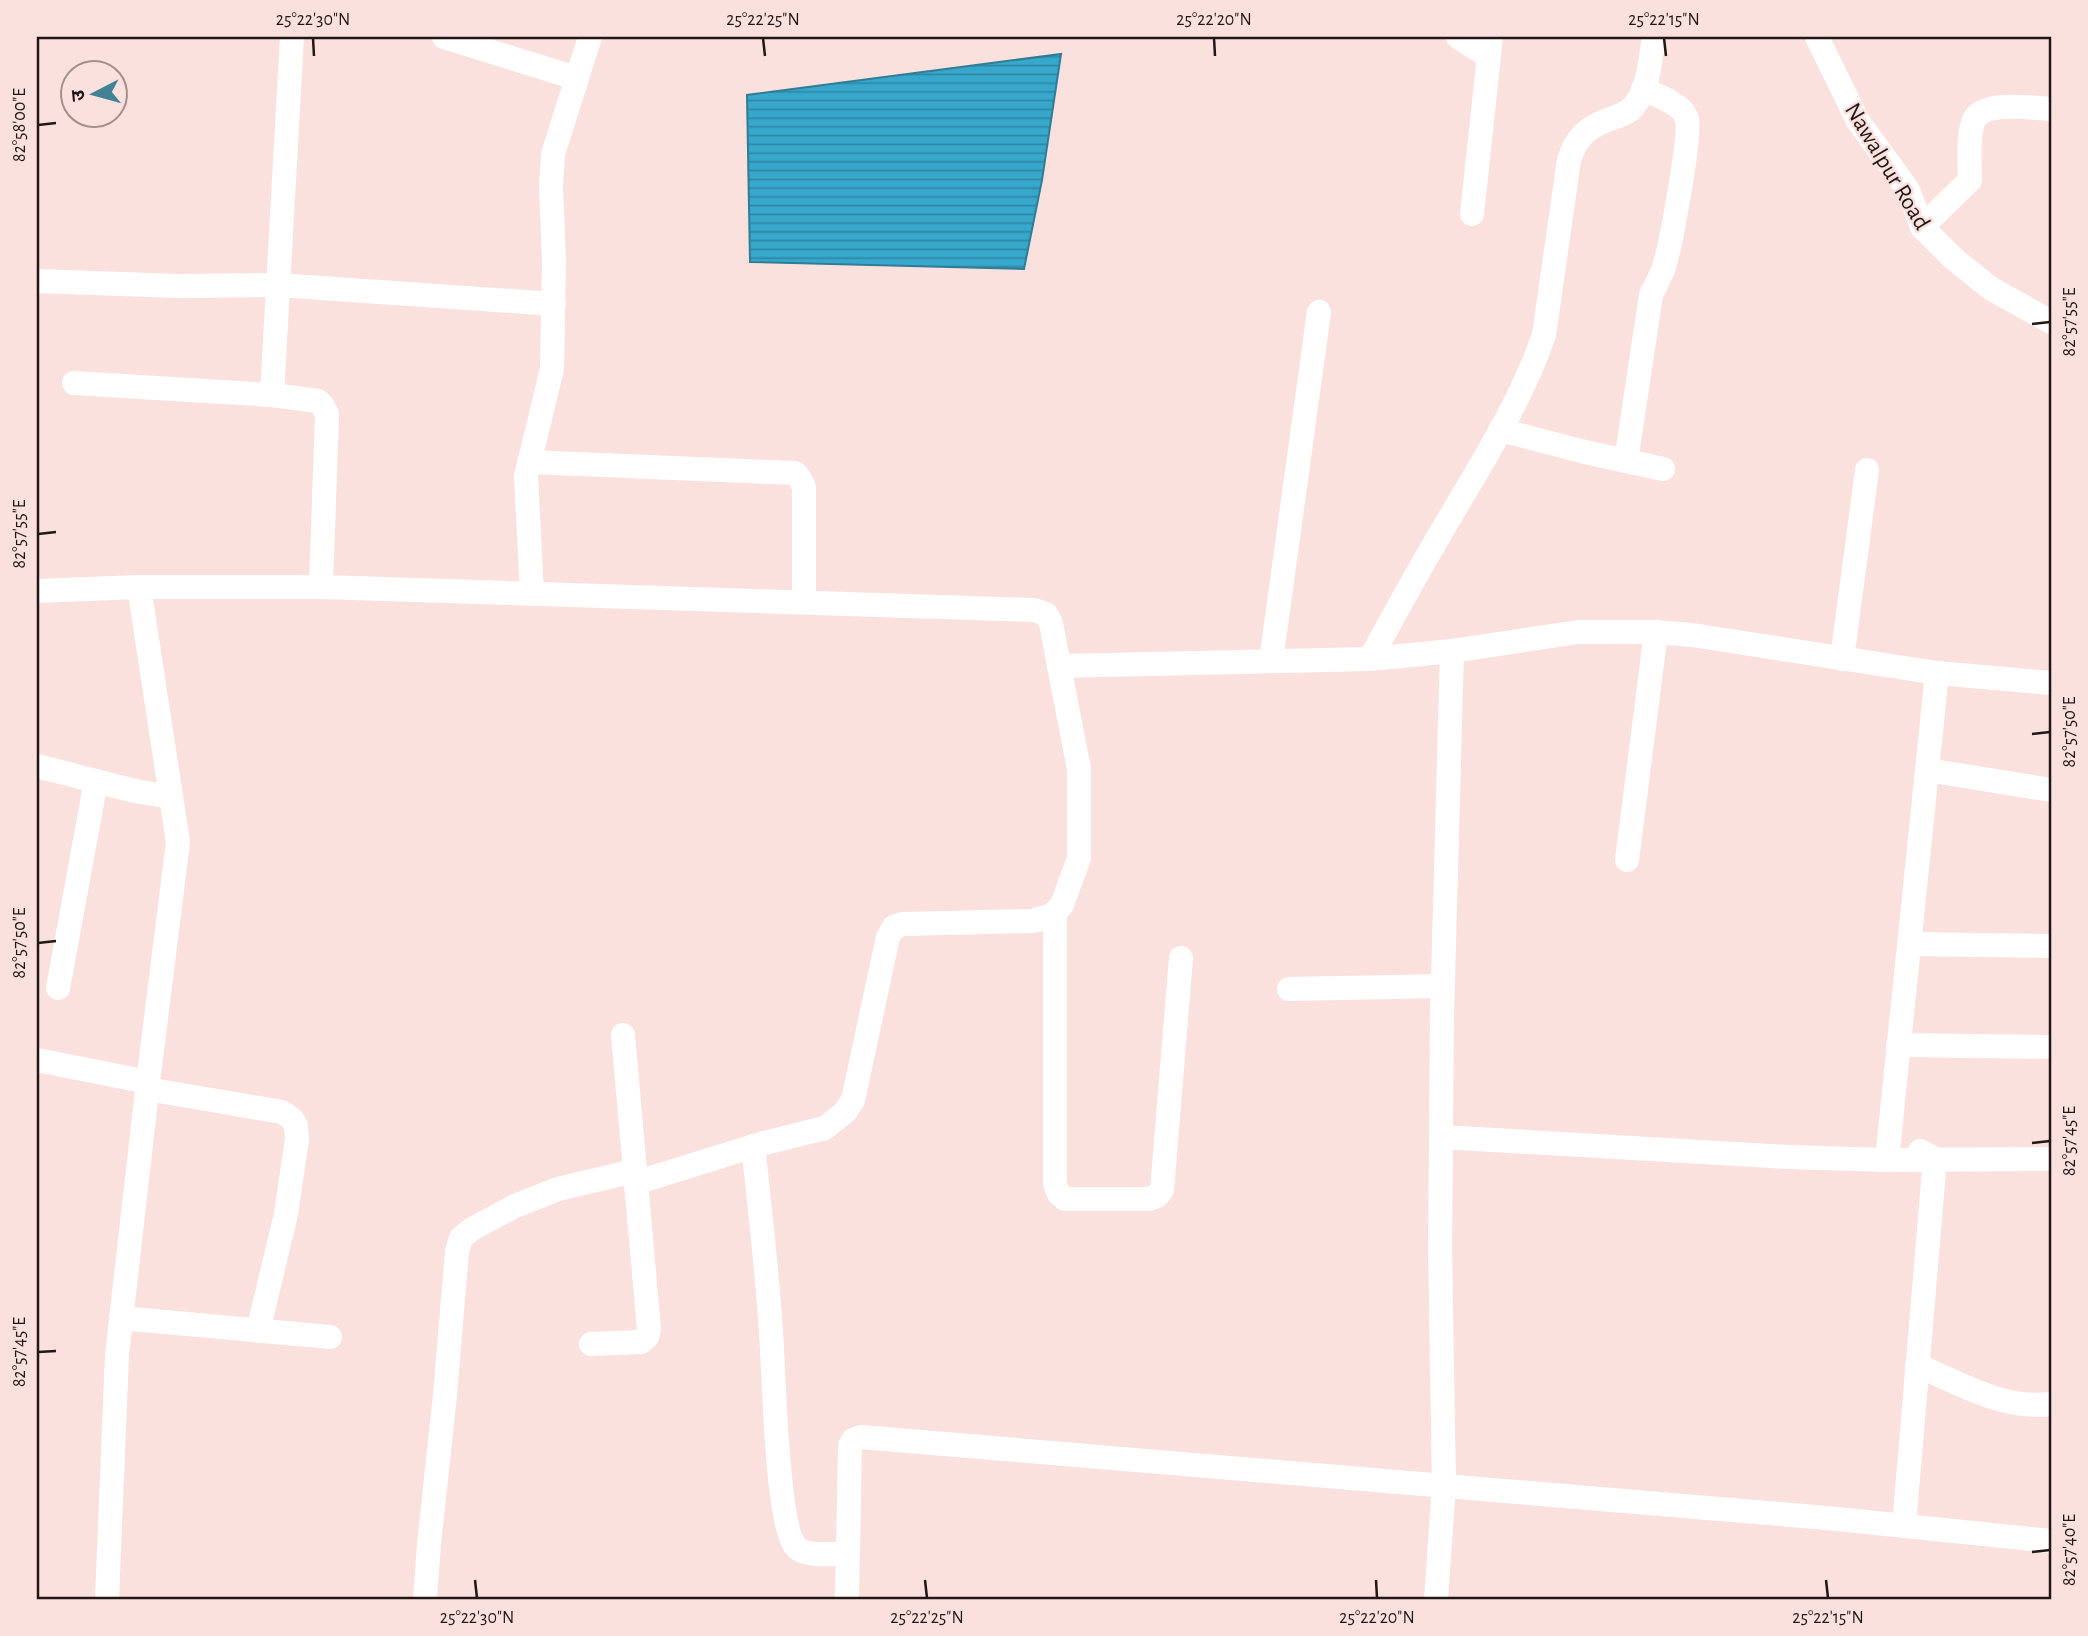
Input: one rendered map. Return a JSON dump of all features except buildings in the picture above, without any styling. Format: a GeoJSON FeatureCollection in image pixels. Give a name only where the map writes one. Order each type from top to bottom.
{"type":"FeatureCollection","features":[{"type":"Feature","properties":{"kind":"street"},"geometry":{"type":"LineString","coordinates":[[272,396],[292,37]]}},
{"type":"Feature","properties":{"kind":"street"},"geometry":{"type":"LineString","coordinates":[[444,37],[576,78]]}},
{"type":"Feature","properties":{"kind":"street"},"geometry":{"type":"LineString","coordinates":[[531,594],[526,476],[552,369],[553,153],[590,37]]}},
{"type":"Feature","properties":{"kind":"street"},"geometry":{"type":"LineString","coordinates":[[1458,37],[1490,47],[1472,214]]}},
{"type":"Feature","properties":{"kind":"street"},"geometry":{"type":"LineString","coordinates":[[1370,659],[1518,399],[1544,335],[1569,160],[1573,148],[1579,136],[1590,128],[1631,109],[1643,89],[1654,37]]}},
{"type":"Feature","properties":{"kind":"street","name":"Nawalpur Road"},"geometry":{"type":"LineString","coordinates":[[1817,37],[1858,121],[1909,190],[1922,227],[1953,258],[1990,288],[2051,322]]}},
{"type":"Feature","properties":{"kind":"street"},"geometry":{"type":"LineString","coordinates":[[1626,461],[1651,295],[1663,270],[1667,253],[1687,132],[1687,119],[1680,107],[1643,89]]}},
{"type":"Feature","properties":{"kind":"street"},"geometry":{"type":"LineString","coordinates":[[1922,227],[1970,180],[1974,118],[1985,110],[1999,107],[2051,109]]}},
{"type":"Feature","properties":{"kind":"street"},"geometry":{"type":"LineString","coordinates":[[37,281],[178,286],[278,285],[554,304]]}},
{"type":"Feature","properties":{"kind":"street"},"geometry":{"type":"LineString","coordinates":[[1271,661],[1319,312]]}},
{"type":"Feature","properties":{"kind":"street"},"geometry":{"type":"LineString","coordinates":[[74,383],[318,401],[327,414],[321,587]]}},
{"type":"Feature","properties":{"kind":"street"},"geometry":{"type":"LineString","coordinates":[[1500,430],[1663,468]]}},
{"type":"Feature","properties":{"kind":"street"},"geometry":{"type":"LineString","coordinates":[[529,461],[795,473],[804,487],[804,603]]}},
{"type":"Feature","properties":{"kind":"street"},"geometry":{"type":"LineString","coordinates":[[1842,659],[1867,470]]}},
{"type":"Feature","properties":{"kind":"street"},"geometry":{"type":"LineString","coordinates":[[107,1599],[117,1355],[178,842],[139,587]]}},
{"type":"Feature","properties":{"kind":"street"},"geometry":{"type":"LineString","coordinates":[[37,591],[139,587],[321,587],[1034,610],[1046,614],[1051,623],[1079,769],[1079,858],[1062,905],[1055,912],[1033,921],[903,924],[894,928],[888,937],[853,1100],[845,1112],[825,1128],[635,1177],[558,1189],[515,1206],[472,1229],[461,1238],[457,1251],[425,1599]]}},
{"type":"Feature","properties":{"kind":"street"},"geometry":{"type":"LineString","coordinates":[[1059,666],[1370,659],[1452,651],[1578,632],[1656,632],[1692,635],[1937,673],[2051,683]]}},
{"type":"Feature","properties":{"kind":"street"},"geometry":{"type":"LineString","coordinates":[[1627,860],[1656,632]]}},
{"type":"Feature","properties":{"kind":"street"},"geometry":{"type":"LineString","coordinates":[[1436,1599],[1444,1485],[1441,1137],[1452,651]]}},
{"type":"Feature","properties":{"kind":"street"},"geometry":{"type":"LineString","coordinates":[[1887,1160],[1937,673]]}},
{"type":"Feature","properties":{"kind":"street"},"geometry":{"type":"LineString","coordinates":[[37,766],[172,797]]}},
{"type":"Feature","properties":{"kind":"street"},"geometry":{"type":"LineString","coordinates":[[1927,770],[2051,790]]}},
{"type":"Feature","properties":{"kind":"street"},"geometry":{"type":"LineString","coordinates":[[58,988],[96,780]]}},
{"type":"Feature","properties":{"kind":"street"},"geometry":{"type":"LineString","coordinates":[[1055,912],[1055,1184],[1059,1194],[1065,1199],[1148,1199],[1157,1196],[1162,1190],[1181,958]]}},
{"type":"Feature","properties":{"kind":"street"},"geometry":{"type":"LineString","coordinates":[[1909,944],[2051,946]]}},
{"type":"Feature","properties":{"kind":"street"},"geometry":{"type":"LineString","coordinates":[[1289,989],[1443,986]]}},
{"type":"Feature","properties":{"kind":"street"},"geometry":{"type":"LineString","coordinates":[[591,1344],[641,1342],[647,1337],[649,1329],[623,1035]]}},
{"type":"Feature","properties":{"kind":"street"},"geometry":{"type":"LineString","coordinates":[[1898,1045],[2051,1047]]}},
{"type":"Feature","properties":{"kind":"street"},"geometry":{"type":"LineString","coordinates":[[37,1060],[147,1086],[282,1112],[292,1119],[296,1126],[297,1139],[286,1214],[258,1331]]}},
{"type":"Feature","properties":{"kind":"street"},"geometry":{"type":"LineString","coordinates":[[1889,1135],[1935,1159]]}},
{"type":"Feature","properties":{"kind":"street"},"geometry":{"type":"LineString","coordinates":[[1441,1137],[1775,1156],[1887,1160],[2051,1159]]}},
{"type":"Feature","properties":{"kind":"street"},"geometry":{"type":"LineString","coordinates":[[753,1146],[771,1333],[780,1486],[790,1536],[794,1545],[808,1553],[848,1554]]}},
{"type":"Feature","properties":{"kind":"street"},"geometry":{"type":"LineString","coordinates":[[1904,1525],[1935,1159]]}},
{"type":"Feature","properties":{"kind":"street"},"geometry":{"type":"LineString","coordinates":[[121,1318],[330,1337]]}},
{"type":"Feature","properties":{"kind":"street"},"geometry":{"type":"LineString","coordinates":[[1917,1365],[1980,1393],[2015,1404],[2051,1404]]}},
{"type":"Feature","properties":{"kind":"street"},"geometry":{"type":"LineString","coordinates":[[847,1599],[850,1446],[853,1440],[861,1437],[1904,1525],[2051,1541]]}},
{"type":"Feature","properties":{"kind":"water"},"geometry":{"type":"Polygon","coordinates":[[[1061,54],[1042,180],[1024,269],[750,262],[747,95],[1061,54]]]}}]}
